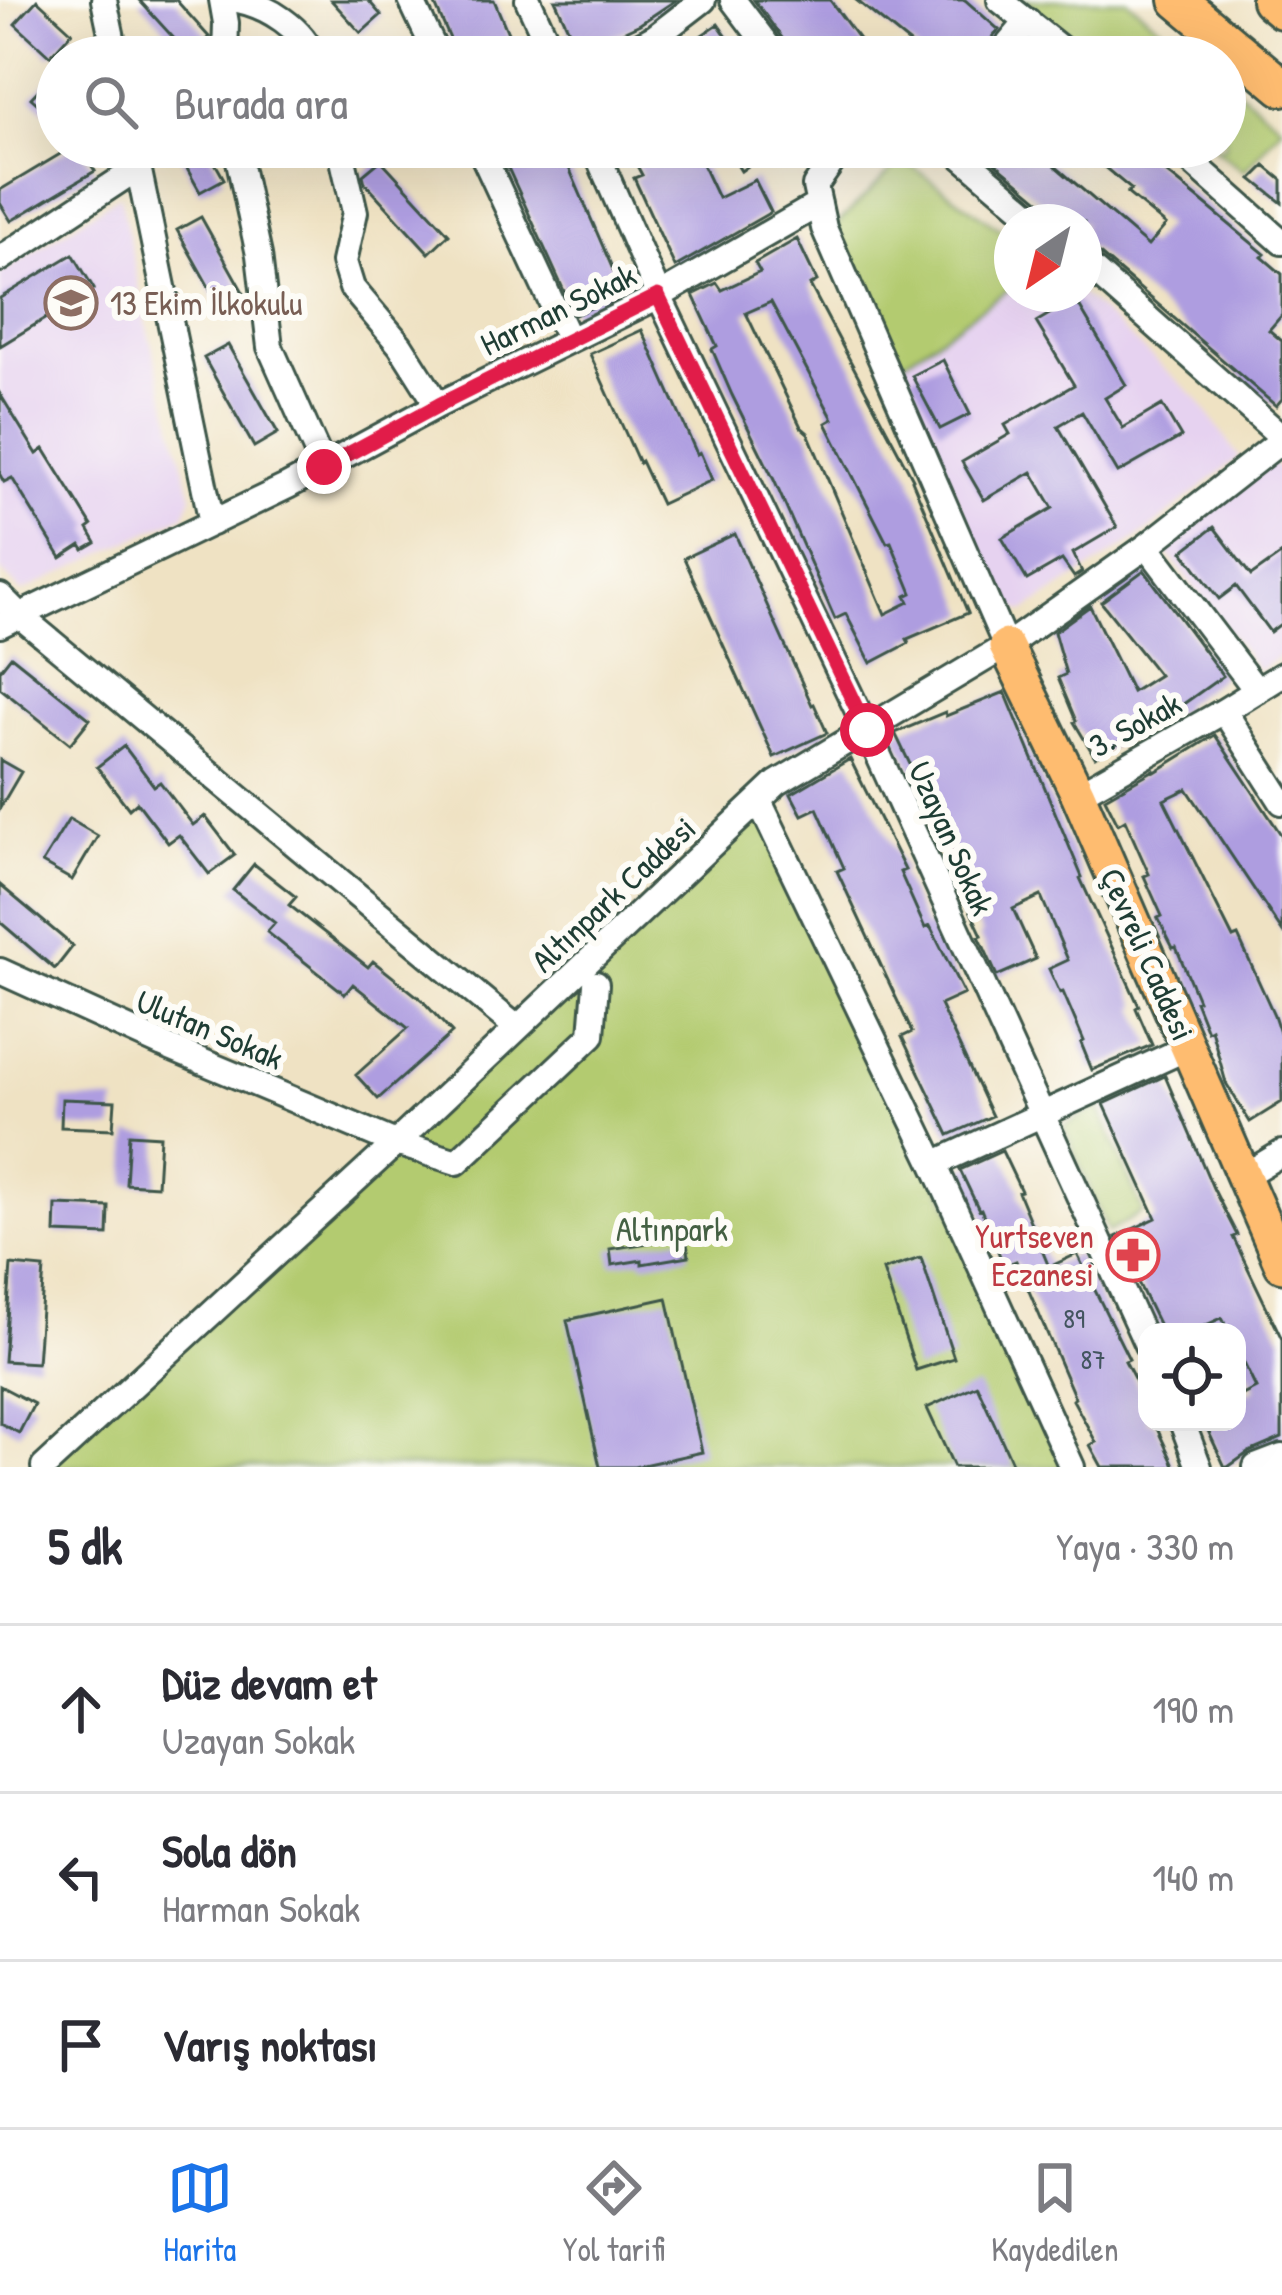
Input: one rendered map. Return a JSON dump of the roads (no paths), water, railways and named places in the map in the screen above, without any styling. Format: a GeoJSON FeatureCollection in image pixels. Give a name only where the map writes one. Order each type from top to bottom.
{"type":"FeatureCollection","features":[{"type":"Feature","properties":{"kind":"highway"},"geometry":{"type":"LineString","coordinates":[[1178,0],[1221,36]]}},
{"type":"Feature","properties":{"kind":"highway"},"geometry":{"type":"LineString","coordinates":[[1270,0],[1282,10]]}},
{"type":"Feature","properties":{"kind":"highway"},"geometry":{"type":"LineString","coordinates":[[1246,57],[1282,87]]}},
{"type":"Feature","properties":{"kind":"main road","name":"Çevreli Caddesi"},"geometry":{"type":"LineString","coordinates":[[1006,646],[1078,794],[1282,1265]]}},
{"type":"Feature","properties":{"kind":"street"},"geometry":{"type":"LineString","coordinates":[[104,0],[112,36]]}},
{"type":"Feature","properties":{"kind":"street"},"geometry":{"type":"LineString","coordinates":[[222,0],[226,36]]}},
{"type":"Feature","properties":{"kind":"street"},"geometry":{"type":"LineString","coordinates":[[238,0],[262,5],[300,36]]}},
{"type":"Feature","properties":{"kind":"street"},"geometry":{"type":"LineString","coordinates":[[411,0],[428,36]]}},
{"type":"Feature","properties":{"kind":"street"},"geometry":{"type":"LineString","coordinates":[[528,0],[544,36]]}},
{"type":"Feature","properties":{"kind":"street"},"geometry":{"type":"LineString","coordinates":[[656,36],[703,0]]}},
{"type":"Feature","properties":{"kind":"street"},"geometry":{"type":"LineString","coordinates":[[733,0],[760,36]]}},
{"type":"Feature","properties":{"kind":"street"},"geometry":{"type":"LineString","coordinates":[[1000,0],[1046,36]]}},
{"type":"Feature","properties":{"kind":"street"},"geometry":{"type":"LineString","coordinates":[[1016,36],[1028,21]]}},
{"type":"Feature","properties":{"kind":"street"},"geometry":{"type":"LineString","coordinates":[[0,259],[123,168]]}},
{"type":"Feature","properties":{"kind":"street"},"geometry":{"type":"LineString","coordinates":[[138,168],[212,523]]}},
{"type":"Feature","properties":{"kind":"street"},"geometry":{"type":"LineString","coordinates":[[241,168],[259,254],[270,346],[324,467]]}},
{"type":"Feature","properties":{"kind":"street"},"geometry":{"type":"LineString","coordinates":[[345,168],[356,212],[344,262],[352,288],[400,345],[439,405]]}},
{"type":"Feature","properties":{"kind":"street"},"geometry":{"type":"LineString","coordinates":[[489,168],[568,340]]}},
{"type":"Feature","properties":{"kind":"street","name":"Uzayan Sokak"},"geometry":{"type":"LineString","coordinates":[[603,168],[658,296],[867,730],[1138,1326]]}},
{"type":"Feature","properties":{"kind":"street"},"geometry":{"type":"LineString","coordinates":[[828,168],[815,186],[824,228],[1006,646]]}},
{"type":"Feature","properties":{"kind":"street"},"geometry":{"type":"LineString","coordinates":[[976,168],[1018,204]]}},
{"type":"Feature","properties":{"kind":"street"},"geometry":{"type":"LineString","coordinates":[[1199,168],[1282,242]]}},
{"type":"Feature","properties":{"kind":"street","name":"Harman Sokak"},"geometry":{"type":"LineString","coordinates":[[10,620],[658,296],[819,204]]}},
{"type":"Feature","properties":{"kind":"street"},"geometry":{"type":"LineString","coordinates":[[1102,278],[1282,438]]}},
{"type":"Feature","properties":{"kind":"street","name":"Altınpark Caddesi"},"geometry":{"type":"LineString","coordinates":[[44,1467],[777,784],[1006,646],[1147,546],[1282,438]]}},
{"type":"Feature","properties":{"kind":"street"},"geometry":{"type":"LineString","coordinates":[[1147,546],[1257,691]]}},
{"type":"Feature","properties":{"kind":"street"},"geometry":{"type":"LineString","coordinates":[[0,596],[10,620],[518,1028]]}},
{"type":"Feature","properties":{"kind":"street","name":"3. Sokak"},"geometry":{"type":"LineString","coordinates":[[1078,794],[1282,675]]}},
{"type":"Feature","properties":{"kind":"street"},"geometry":{"type":"LineString","coordinates":[[1224,711],[1282,802]]}},
{"type":"Feature","properties":{"kind":"street"},"geometry":{"type":"LineString","coordinates":[[759,801],[934,1164],[1072,1467]]}},
{"type":"Feature","properties":{"kind":"street","name":"Ulutan Sokak"},"geometry":{"type":"LineString","coordinates":[[0,971],[396,1143],[457,1162],[592,1034],[596,984]]}},
{"type":"Feature","properties":{"kind":"street"},"geometry":{"type":"LineString","coordinates":[[934,1164],[1189,1047]]}},
{"type":"Feature","properties":{"kind":"street"},"geometry":{"type":"LineString","coordinates":[[1242,1178],[1282,1153]]}},
{"type":"Feature","properties":{"kind":"street"},"geometry":{"type":"LineString","coordinates":[[1185,1431],[1199,1467]]}},
{"type":"Feature","properties":{"kind":"street"},"geometry":{"type":"LineString","coordinates":[[1256,1467],[1282,1457]]}},
{"type":"Feature","properties":{"kind":"place","name":"13 Ekim İlkokulu"},"geometry":{"type":"Point","coordinates":[71,303]}},
{"type":"Feature","properties":{"kind":"place","name":"Yurtseven Eczanesi"},"geometry":{"type":"Point","coordinates":[1133,1255]}},
{"type":"Feature","properties":{"kind":"park label","name":"Altınpark"},"geometry":{"type":"Point","coordinates":[672,1229]}}]}
